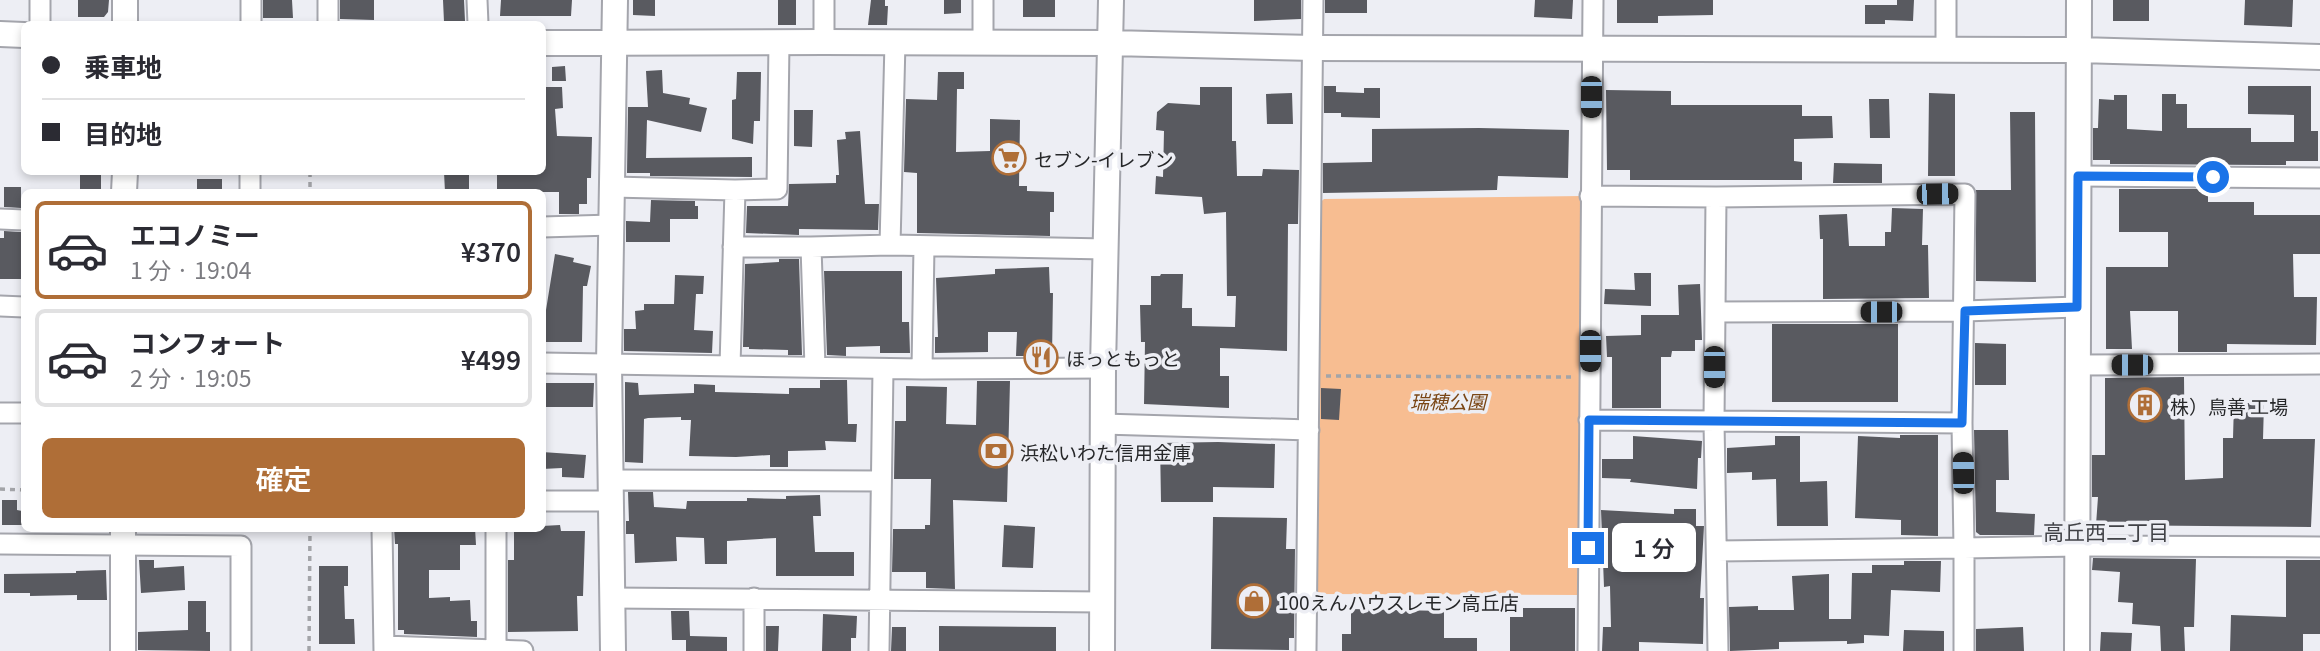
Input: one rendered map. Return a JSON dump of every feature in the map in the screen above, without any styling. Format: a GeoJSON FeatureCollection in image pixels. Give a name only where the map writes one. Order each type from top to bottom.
{"type":"FeatureCollection","features":[{"type":"Feature","properties":{"kind":"street"},"geometry":{"type":"LineString","coordinates":[[40,0],[40,21]]}},
{"type":"Feature","properties":{"kind":"street"},"geometry":{"type":"LineString","coordinates":[[125,0],[125,21]]}},
{"type":"Feature","properties":{"kind":"street"},"geometry":{"type":"LineString","coordinates":[[251,0],[251,21]]}},
{"type":"Feature","properties":{"kind":"street"},"geometry":{"type":"LineString","coordinates":[[328,0],[328,21]]}},
{"type":"Feature","properties":{"kind":"street"},"geometry":{"type":"LineString","coordinates":[[477,0],[478,21]]}},
{"type":"Feature","properties":{"kind":"street"},"geometry":{"type":"LineString","coordinates":[[613,651],[609,364],[615,0]]}},
{"type":"Feature","properties":{"kind":"street"},"geometry":{"type":"LineString","coordinates":[[824,0],[824,42]]}},
{"type":"Feature","properties":{"kind":"street"},"geometry":{"type":"LineString","coordinates":[[983,0],[983,44]]}},
{"type":"Feature","properties":{"kind":"street"},"geometry":{"type":"LineString","coordinates":[[1102,651],[1103,368],[1111,0]]}},
{"type":"Feature","properties":{"kind":"street"},"geometry":{"type":"LineString","coordinates":[[1307,651],[1313,0]]}},
{"type":"Feature","properties":{"kind":"street"},"geometry":{"type":"LineString","coordinates":[[1588,651],[1592,0]]}},
{"type":"Feature","properties":{"kind":"street"},"geometry":{"type":"LineString","coordinates":[[1946,0],[1946,51]]}},
{"type":"Feature","properties":{"kind":"street"},"geometry":{"type":"LineString","coordinates":[[2077,651],[2079,0]]}},
{"type":"Feature","properties":{"kind":"street"},"geometry":{"type":"LineString","coordinates":[[0,34],[21,35]]}},
{"type":"Feature","properties":{"kind":"street"},"geometry":{"type":"LineString","coordinates":[[546,43],[1111,43],[1314,48],[2079,50],[2320,57]]}},
{"type":"Feature","properties":{"kind":"street"},"geometry":{"type":"LineString","coordinates":[[613,187],[777,189],[779,43]]}},
{"type":"Feature","properties":{"kind":"street"},"geometry":{"type":"LineString","coordinates":[[890,245],[895,43]]}},
{"type":"Feature","properties":{"kind":"street"},"geometry":{"type":"LineString","coordinates":[[2078,176],[2320,178]]}},
{"type":"Feature","properties":{"kind":"street"},"geometry":{"type":"LineString","coordinates":[[730,366],[735,190]]}},
{"type":"Feature","properties":{"kind":"street"},"geometry":{"type":"LineString","coordinates":[[1590,196],[1965,194],[1962,423],[1964,651]]}},
{"type":"Feature","properties":{"kind":"street"},"geometry":{"type":"LineString","coordinates":[[1716,197],[1714,422],[1718,651]]}},
{"type":"Feature","properties":{"kind":"street"},"geometry":{"type":"LineString","coordinates":[[0,219],[21,219]]}},
{"type":"Feature","properties":{"kind":"street"},"geometry":{"type":"LineString","coordinates":[[546,227],[612,225]]}},
{"type":"Feature","properties":{"kind":"street"},"geometry":{"type":"LineString","coordinates":[[733,247],[890,245],[1106,249]]}},
{"type":"Feature","properties":{"kind":"street"},"geometry":{"type":"LineString","coordinates":[[922,369],[924,246]]}},
{"type":"Feature","properties":{"kind":"street"},"geometry":{"type":"LineString","coordinates":[[811,247],[815,368]]}},
{"type":"Feature","properties":{"kind":"street"},"geometry":{"type":"LineString","coordinates":[[0,306],[21,307]]}},
{"type":"Feature","properties":{"kind":"street"},"geometry":{"type":"LineString","coordinates":[[1715,312],[1965,311],[2077,307]]}},
{"type":"Feature","properties":{"kind":"street"},"geometry":{"type":"LineString","coordinates":[[546,363],[883,369],[1103,368]]}},
{"type":"Feature","properties":{"kind":"street"},"geometry":{"type":"LineString","coordinates":[[2078,365],[2320,364]]}},
{"type":"Feature","properties":{"kind":"street"},"geometry":{"type":"LineString","coordinates":[[879,651],[883,369]]}},
{"type":"Feature","properties":{"kind":"street"},"geometry":{"type":"LineString","coordinates":[[0,413],[21,413]]}},
{"type":"Feature","properties":{"kind":"street"},"geometry":{"type":"LineString","coordinates":[[1589,420],[1962,423]]}},
{"type":"Feature","properties":{"kind":"street"},"geometry":{"type":"LineString","coordinates":[[1103,424],[1309,430]]}},
{"type":"Feature","properties":{"kind":"street"},"geometry":{"type":"LineString","coordinates":[[546,500],[611,490],[881,481]]}},
{"type":"Feature","properties":{"kind":"street"},"geometry":{"type":"LineString","coordinates":[[382,532],[384,649],[523,651]]}},
{"type":"Feature","properties":{"kind":"street"},"geometry":{"type":"LineString","coordinates":[[496,532],[496,651]]}},
{"type":"Feature","properties":{"kind":"street"},"geometry":{"type":"LineString","coordinates":[[0,544],[123,537],[241,546],[241,651]]}},
{"type":"Feature","properties":{"kind":"street"},"geometry":{"type":"LineString","coordinates":[[122,651],[123,537]]}},
{"type":"Feature","properties":{"kind":"street"},"geometry":{"type":"LineString","coordinates":[[1717,551],[2078,546],[2320,547]]}},
{"type":"Feature","properties":{"kind":"street"},"geometry":{"type":"LineString","coordinates":[[611,598],[1102,602]]}},
{"type":"Feature","properties":{"kind":"street"},"geometry":{"type":"LineString","coordinates":[[754,598],[754,651]]}},
{"type":"Feature","properties":{"kind":"path"},"geometry":{"type":"LineString","coordinates":[[1310,376],[1589,377]]}},
{"type":"Feature","properties":{"kind":"path"},"geometry":{"type":"LineString","coordinates":[[0,489],[21,489]]}},
{"type":"Feature","properties":{"kind":"path"},"geometry":{"type":"LineString","coordinates":[[309,651],[310,532]]}},
{"type":"Feature","properties":{"kind":"green space","name":"瑞穂公園"},"geometry":{"type":"Polygon","coordinates":[[[1582,196],[1580,595],[1313,594],[1316,206],[1324,199],[1582,196]]]}},
{"type":"Feature","properties":{"kind":"building"},"geometry":{"type":"Polygon","coordinates":[[[78,0],[109,0],[108,12],[104,17],[78,17],[78,0]]]}},
{"type":"Feature","properties":{"kind":"building"},"geometry":{"type":"Polygon","coordinates":[[[263,0],[292,0],[293,18],[263,18],[263,0]]]}},
{"type":"Feature","properties":{"kind":"building"},"geometry":{"type":"Polygon","coordinates":[[[340,0],[374,0],[374,20],[340,19],[340,0]]]}},
{"type":"Feature","properties":{"kind":"building"},"geometry":{"type":"Polygon","coordinates":[[[443,0],[464,0],[465,21],[444,21],[443,0]]]}},
{"type":"Feature","properties":{"kind":"building"},"geometry":{"type":"Polygon","coordinates":[[[501,0],[572,0],[571,16],[500,16],[501,0]]]}},
{"type":"Feature","properties":{"kind":"building"},"geometry":{"type":"Polygon","coordinates":[[[633,0],[655,0],[655,16],[633,15],[633,0]]]}},
{"type":"Feature","properties":{"kind":"building"},"geometry":{"type":"Polygon","coordinates":[[[778,0],[796,0],[796,25],[778,25],[778,0]]]}},
{"type":"Feature","properties":{"kind":"building"},"geometry":{"type":"Polygon","coordinates":[[[871,0],[885,0],[885,6],[888,6],[887,25],[868,25],[871,0]]]}},
{"type":"Feature","properties":{"kind":"building"},"geometry":{"type":"Polygon","coordinates":[[[944,0],[961,0],[961,13],[944,14],[944,0]]]}},
{"type":"Feature","properties":{"kind":"building"},"geometry":{"type":"Polygon","coordinates":[[[1023,0],[1055,0],[1055,17],[1023,17],[1023,0]]]}},
{"type":"Feature","properties":{"kind":"building"},"geometry":{"type":"Polygon","coordinates":[[[1254,0],[1301,0],[1301,19],[1254,21],[1254,0]]]}},
{"type":"Feature","properties":{"kind":"building"},"geometry":{"type":"Polygon","coordinates":[[[1325,0],[1367,0],[1367,13],[1325,13],[1325,0]]]}},
{"type":"Feature","properties":{"kind":"building"},"geometry":{"type":"Polygon","coordinates":[[[1535,0],[1573,0],[1572,19],[1534,17],[1535,0]]]}},
{"type":"Feature","properties":{"kind":"building"},"geometry":{"type":"Polygon","coordinates":[[[1617,0],[1713,0],[1713,15],[1658,16],[1658,23],[1617,23],[1617,0]]]}},
{"type":"Feature","properties":{"kind":"building"},"geometry":{"type":"Polygon","coordinates":[[[1897,0],[1914,0],[1913,21],[1885,20],[1885,24],[1865,24],[1865,5],[1897,5],[1897,0]]]}},
{"type":"Feature","properties":{"kind":"building"},"geometry":{"type":"Polygon","coordinates":[[[2113,0],[2149,0],[2149,21],[2113,21],[2113,0]]]}},
{"type":"Feature","properties":{"kind":"building"},"geometry":{"type":"Polygon","coordinates":[[[2245,0],[2293,0],[2292,27],[2244,25],[2245,0]]]}},
{"type":"Feature","properties":{"kind":"building"},"geometry":{"type":"Polygon","coordinates":[[[565,66],[566,81],[552,81],[552,67],[565,66]]]}},
{"type":"Feature","properties":{"kind":"building"},"geometry":{"type":"Polygon","coordinates":[[[662,70],[663,93],[690,98],[689,104],[707,108],[701,132],[647,120],[646,158],[752,157],[752,177],[650,176],[650,173],[627,173],[628,107],[648,107],[646,71],[662,70]]]}},
{"type":"Feature","properties":{"kind":"building"},"geometry":{"type":"Polygon","coordinates":[[[737,72],[761,72],[760,121],[754,121],[753,144],[732,139],[732,100],[736,99],[737,72]]]}},
{"type":"Feature","properties":{"kind":"building"},"geometry":{"type":"Polygon","coordinates":[[[938,72],[964,72],[964,89],[957,89],[956,152],[990,151],[990,119],[1020,120],[1019,186],[1027,186],[1027,191],[1054,192],[1054,212],[1050,212],[1050,236],[917,233],[917,173],[904,172],[906,99],[937,100],[938,72]]]}},
{"type":"Feature","properties":{"kind":"building"},"geometry":{"type":"Polygon","coordinates":[[[1324,86],[1336,86],[1336,92],[1364,93],[1364,88],[1380,88],[1380,118],[1341,117],[1341,113],[1324,113],[1324,86]]]}},
{"type":"Feature","properties":{"kind":"building"},"geometry":{"type":"Polygon","coordinates":[[[2248,86],[2311,86],[2311,131],[2318,131],[2318,161],[2286,161],[2286,165],[2267,165],[2110,164],[2110,160],[2093,160],[2093,128],[2098,128],[2099,99],[2114,100],[2114,95],[2127,95],[2127,129],[2162,131],[2162,94],[2176,94],[2176,104],[2187,104],[2187,128],[2251,128],[2251,142],[2294,142],[2294,115],[2248,114],[2248,86]]]}},
{"type":"Feature","properties":{"kind":"building"},"geometry":{"type":"Polygon","coordinates":[[[546,87],[562,87],[563,108],[555,109],[557,136],[592,137],[587,204],[579,204],[579,214],[559,214],[559,192],[546,192],[546,189],[497,189],[497,175],[546,175],[546,87]]]}},
{"type":"Feature","properties":{"kind":"building"},"geometry":{"type":"Polygon","coordinates":[[[1200,87],[1232,87],[1232,141],[1236,141],[1237,176],[1262,176],[1263,169],[1299,170],[1298,224],[1288,224],[1287,351],[1220,348],[1220,376],[1229,376],[1229,408],[1144,404],[1145,342],[1141,342],[1140,305],[1151,305],[1151,276],[1183,274],[1182,308],[1192,308],[1192,326],[1235,327],[1236,296],[1227,296],[1226,212],[1204,214],[1202,197],[1155,194],[1156,176],[1163,177],[1164,131],[1156,130],[1157,112],[1168,103],[1200,105],[1200,87]]]}},
{"type":"Feature","properties":{"kind":"building"},"geometry":{"type":"Polygon","coordinates":[[[1606,90],[1671,91],[1671,105],[1802,105],[1802,116],[1832,116],[1833,138],[1794,139],[1794,161],[1802,162],[1802,180],[1630,180],[1630,170],[1607,170],[1606,90]]]}},
{"type":"Feature","properties":{"kind":"building"},"geometry":{"type":"Polygon","coordinates":[[[1292,93],[1293,124],[1267,124],[1266,94],[1292,93]]]}},
{"type":"Feature","properties":{"kind":"building"},"geometry":{"type":"Polygon","coordinates":[[[1929,93],[1955,94],[1955,176],[1928,176],[1929,93]]]}},
{"type":"Feature","properties":{"kind":"building"},"geometry":{"type":"Polygon","coordinates":[[[1869,99],[1889,99],[1890,138],[1870,138],[1869,99]]]}},
{"type":"Feature","properties":{"kind":"building"},"geometry":{"type":"Polygon","coordinates":[[[794,110],[813,110],[812,147],[794,146],[794,110]]]}},
{"type":"Feature","properties":{"kind":"building"},"geometry":{"type":"Polygon","coordinates":[[[2010,112],[2035,112],[2036,282],[1976,281],[1976,190],[2011,190],[2010,112]]]}},
{"type":"Feature","properties":{"kind":"building"},"geometry":{"type":"Polygon","coordinates":[[[1372,129],[1569,130],[1568,178],[1498,176],[1497,190],[1323,193],[1323,163],[1372,162],[1372,129]]]}},
{"type":"Feature","properties":{"kind":"building"},"geometry":{"type":"Polygon","coordinates":[[[860,131],[865,204],[879,204],[878,230],[799,229],[799,235],[746,233],[747,206],[788,206],[789,184],[836,183],[836,175],[839,175],[837,140],[846,139],[845,132],[860,131]]]}},
{"type":"Feature","properties":{"kind":"building"},"geometry":{"type":"Polygon","coordinates":[[[1834,163],[1882,164],[1882,183],[1833,183],[1834,163]]]}},
{"type":"Feature","properties":{"kind":"building"},"geometry":{"type":"Polygon","coordinates":[[[80,175],[101,175],[101,189],[80,189],[80,175]]]}},
{"type":"Feature","properties":{"kind":"building"},"geometry":{"type":"Polygon","coordinates":[[[444,175],[469,175],[469,189],[445,189],[444,175]]]}},
{"type":"Feature","properties":{"kind":"building"},"geometry":{"type":"Polygon","coordinates":[[[197,179],[222,179],[222,189],[197,189],[197,179]]]}},
{"type":"Feature","properties":{"kind":"building"},"geometry":{"type":"Polygon","coordinates":[[[4,187],[21,187],[21,208],[4,207],[4,187]]]}},
{"type":"Feature","properties":{"kind":"building"},"geometry":{"type":"Polygon","coordinates":[[[2119,189],[2208,189],[2208,202],[2254,202],[2254,215],[2320,215],[2320,254],[2293,254],[2294,297],[2317,297],[2316,345],[2227,344],[2227,352],[2178,352],[2178,311],[2130,311],[2132,349],[2106,349],[2106,267],[2168,267],[2168,232],[2119,232],[2119,189]]]}},
{"type":"Feature","properties":{"kind":"building"},"geometry":{"type":"Polygon","coordinates":[[[651,200],[695,201],[695,206],[698,206],[698,219],[670,219],[670,242],[626,242],[626,221],[650,222],[651,200]]]}},
{"type":"Feature","properties":{"kind":"building"},"geometry":{"type":"Polygon","coordinates":[[[1892,208],[1923,209],[1922,245],[1928,245],[1929,298],[1823,299],[1823,239],[1820,239],[1819,215],[1847,214],[1849,246],[1885,246],[1885,232],[1891,232],[1892,208]]]}},
{"type":"Feature","properties":{"kind":"building"},"geometry":{"type":"Polygon","coordinates":[[[4,231],[21,232],[21,279],[0,279],[0,238],[4,238],[4,231]]]}},
{"type":"Feature","properties":{"kind":"building"},"geometry":{"type":"Polygon","coordinates":[[[555,254],[574,258],[573,262],[591,266],[587,286],[583,286],[582,342],[546,342],[546,310],[555,254]]]}},
{"type":"Feature","properties":{"kind":"building"},"geometry":{"type":"Polygon","coordinates":[[[779,259],[799,259],[802,355],[788,355],[788,350],[743,347],[745,264],[779,262],[779,259]]]}},
{"type":"Feature","properties":{"kind":"building"},"geometry":{"type":"Polygon","coordinates":[[[1049,267],[1050,293],[1053,293],[1052,356],[1016,356],[1017,332],[988,332],[988,352],[935,353],[935,337],[938,337],[936,278],[995,274],[995,269],[1049,267]]]}},
{"type":"Feature","properties":{"kind":"building"},"geometry":{"type":"Polygon","coordinates":[[[824,271],[902,271],[902,322],[909,322],[910,353],[880,353],[880,346],[846,347],[846,356],[827,355],[824,271]]]}},
{"type":"Feature","properties":{"kind":"building"},"geometry":{"type":"Polygon","coordinates":[[[1634,273],[1651,273],[1651,306],[1604,304],[1605,289],[1635,290],[1634,273]]]}},
{"type":"Feature","properties":{"kind":"building"},"geometry":{"type":"Polygon","coordinates":[[[675,275],[704,276],[703,294],[696,294],[694,330],[713,331],[712,353],[624,351],[624,329],[636,329],[635,311],[644,310],[644,304],[674,304],[675,275]]]}},
{"type":"Feature","properties":{"kind":"building"},"geometry":{"type":"Polygon","coordinates":[[[1700,284],[1702,340],[1695,340],[1695,351],[1672,351],[1671,357],[1661,357],[1661,408],[1612,408],[1612,357],[1607,357],[1606,336],[1641,335],[1641,315],[1679,315],[1678,285],[1700,284]]]}},
{"type":"Feature","properties":{"kind":"building"},"geometry":{"type":"Polygon","coordinates":[[[1772,324],[1898,324],[1898,402],[1772,402],[1772,324]]]}},
{"type":"Feature","properties":{"kind":"building"},"geometry":{"type":"Polygon","coordinates":[[[1975,343],[2006,344],[2006,385],[1975,385],[1975,343]]]}},
{"type":"Feature","properties":{"kind":"building"},"geometry":{"type":"Polygon","coordinates":[[[2184,377],[2185,480],[2223,478],[2223,438],[2233,438],[2234,403],[2264,403],[2263,439],[2315,439],[2311,527],[2096,525],[2098,497],[2092,497],[2092,455],[2105,455],[2105,378],[2184,377]]]}},
{"type":"Feature","properties":{"kind":"building"},"geometry":{"type":"Polygon","coordinates":[[[820,380],[847,380],[848,424],[857,424],[856,442],[825,441],[826,450],[788,451],[788,467],[770,467],[770,455],[689,456],[691,420],[681,420],[681,417],[648,418],[644,419],[643,463],[625,462],[625,382],[638,383],[639,395],[694,393],[694,384],[715,385],[715,392],[789,394],[789,388],[820,388],[820,380]]]}},
{"type":"Feature","properties":{"kind":"building"},"geometry":{"type":"Polygon","coordinates":[[[977,381],[1010,381],[1007,502],[953,500],[955,589],[926,588],[926,572],[892,572],[893,529],[925,529],[925,525],[930,525],[931,479],[894,479],[895,421],[906,421],[906,386],[947,387],[946,424],[976,425],[977,381]]]}},
{"type":"Feature","properties":{"kind":"building"},"geometry":{"type":"Polygon","coordinates":[[[546,383],[594,383],[593,407],[546,407],[546,383]]]}},
{"type":"Feature","properties":{"kind":"building"},"geometry":{"type":"Polygon","coordinates":[[[1321,388],[1341,389],[1339,420],[1321,419],[1321,388]]]}},
{"type":"Feature","properties":{"kind":"building"},"geometry":{"type":"Polygon","coordinates":[[[1974,430],[2008,430],[2009,480],[1996,480],[1996,512],[2035,514],[2034,535],[1980,535],[1976,532],[1974,430]]]}},
{"type":"Feature","properties":{"kind":"building"},"geometry":{"type":"Polygon","coordinates":[[[1900,435],[1938,435],[1938,536],[1901,535],[1901,520],[1855,518],[1858,436],[1900,438],[1900,435]]]}},
{"type":"Feature","properties":{"kind":"building"},"geometry":{"type":"Polygon","coordinates":[[[1633,436],[1702,441],[1701,458],[1698,458],[1697,489],[1630,482],[1631,479],[1602,478],[1602,459],[1633,459],[1633,436]]]}},
{"type":"Feature","properties":{"kind":"building"},"geometry":{"type":"Polygon","coordinates":[[[1775,436],[1800,436],[1800,482],[1827,481],[1828,526],[1777,526],[1776,479],[1752,480],[1752,472],[1727,473],[1727,448],[1775,445],[1775,436]]]}},
{"type":"Feature","properties":{"kind":"building"},"geometry":{"type":"Polygon","coordinates":[[[1160,443],[1275,444],[1274,488],[1213,487],[1213,502],[1161,502],[1160,443]]]}},
{"type":"Feature","properties":{"kind":"building"},"geometry":{"type":"Polygon","coordinates":[[[546,452],[586,455],[584,478],[562,477],[562,468],[546,469],[546,452]]]}},
{"type":"Feature","properties":{"kind":"building"},"geometry":{"type":"Polygon","coordinates":[[[628,492],[653,492],[654,507],[686,509],[687,501],[747,501],[747,498],[786,499],[786,496],[820,495],[821,516],[813,516],[815,552],[854,552],[854,576],[776,576],[776,538],[727,541],[727,564],[705,564],[704,538],[676,537],[677,561],[635,563],[634,534],[626,534],[626,521],[629,521],[628,492]]]}},
{"type":"Feature","properties":{"kind":"building"},"geometry":{"type":"Polygon","coordinates":[[[2,500],[17,500],[17,510],[21,511],[21,525],[2,525],[2,500]]]}},
{"type":"Feature","properties":{"kind":"building"},"geometry":{"type":"Polygon","coordinates":[[[1674,509],[1696,509],[1696,526],[1704,526],[1700,598],[1704,598],[1703,644],[1639,642],[1639,651],[1602,651],[1603,627],[1611,627],[1610,586],[1604,587],[1601,510],[1674,514],[1674,509]],[[1635,535],[1637,568],[1670,565],[1671,537],[1635,535]]]}},
{"type":"Feature","properties":{"kind":"building"},"geometry":{"type":"Polygon","coordinates":[[[1213,517],[1287,518],[1286,549],[1295,549],[1294,638],[1289,638],[1289,650],[1211,649],[1213,517]]]}},
{"type":"Feature","properties":{"kind":"building"},"geometry":{"type":"Polygon","coordinates":[[[560,525],[561,531],[585,531],[583,596],[577,596],[578,631],[508,632],[508,560],[514,560],[514,532],[546,532],[546,526],[560,525]]]}},
{"type":"Feature","properties":{"kind":"building"},"geometry":{"type":"Polygon","coordinates":[[[1004,525],[1035,527],[1033,568],[1002,567],[1004,525]]]}},
{"type":"Feature","properties":{"kind":"building"},"geometry":{"type":"Polygon","coordinates":[[[394,532],[475,532],[476,545],[460,545],[460,570],[429,570],[429,598],[470,600],[471,621],[477,621],[477,637],[404,634],[404,630],[398,630],[398,544],[395,544],[394,532]]]}},
{"type":"Feature","properties":{"kind":"building"},"geometry":{"type":"Polygon","coordinates":[[[2093,558],[2196,559],[2194,627],[2184,627],[2185,651],[2161,651],[2160,626],[2132,624],[2133,603],[2118,602],[2120,572],[2092,570],[2093,558]]]}},
{"type":"Feature","properties":{"kind":"building"},"geometry":{"type":"Polygon","coordinates":[[[139,560],[154,560],[154,568],[184,566],[185,590],[141,593],[139,560]]]}},
{"type":"Feature","properties":{"kind":"building"},"geometry":{"type":"Polygon","coordinates":[[[2286,560],[2320,560],[2320,634],[2303,634],[2303,651],[2230,651],[2231,615],[2286,617],[2286,560]]]}},
{"type":"Feature","properties":{"kind":"building"},"geometry":{"type":"Polygon","coordinates":[[[1904,561],[1941,561],[1940,592],[1891,590],[1889,636],[1864,635],[1864,643],[1779,642],[1779,649],[1730,651],[1729,607],[1758,606],[1758,610],[1794,610],[1792,576],[1829,574],[1829,619],[1851,619],[1852,573],[1872,573],[1872,565],[1904,565],[1904,561]]]}},
{"type":"Feature","properties":{"kind":"building"},"geometry":{"type":"Polygon","coordinates":[[[319,566],[348,566],[348,586],[344,586],[345,619],[354,619],[355,644],[319,644],[319,566]]]}},
{"type":"Feature","properties":{"kind":"building"},"geometry":{"type":"Polygon","coordinates":[[[106,570],[107,600],[77,600],[77,595],[30,596],[30,593],[4,593],[4,574],[106,570]]]}},
{"type":"Feature","properties":{"kind":"building"},"geometry":{"type":"Polygon","coordinates":[[[188,601],[206,601],[206,632],[210,632],[210,651],[138,650],[138,632],[188,630],[188,601]]]}},
{"type":"Feature","properties":{"kind":"building"},"geometry":{"type":"Polygon","coordinates":[[[1523,608],[1575,608],[1575,651],[1510,651],[1510,617],[1523,617],[1523,608]]]}},
{"type":"Feature","properties":{"kind":"building"},"geometry":{"type":"Polygon","coordinates":[[[1351,609],[1444,611],[1444,638],[1477,638],[1477,651],[1342,651],[1342,634],[1351,634],[1351,609]]]}},
{"type":"Feature","properties":{"kind":"building"},"geometry":{"type":"Polygon","coordinates":[[[671,611],[689,611],[690,636],[727,637],[727,651],[686,651],[686,640],[672,640],[671,611]]]}},
{"type":"Feature","properties":{"kind":"building"},"geometry":{"type":"Polygon","coordinates":[[[823,614],[857,616],[856,638],[851,638],[851,651],[822,651],[823,614]]]}},
{"type":"Feature","properties":{"kind":"building"},"geometry":{"type":"Polygon","coordinates":[[[766,626],[779,626],[778,651],[766,651],[766,626]]]}},
{"type":"Feature","properties":{"kind":"building"},"geometry":{"type":"Polygon","coordinates":[[[939,626],[1056,627],[1056,651],[939,651],[939,626]]]}},
{"type":"Feature","properties":{"kind":"building"},"geometry":{"type":"Polygon","coordinates":[[[892,627],[906,627],[906,651],[891,651],[892,627]]]}},
{"type":"Feature","properties":{"kind":"building"},"geometry":{"type":"Polygon","coordinates":[[[2023,627],[2024,651],[1976,651],[1976,629],[2023,627]]]}},
{"type":"Feature","properties":{"kind":"building"},"geometry":{"type":"Polygon","coordinates":[[[1904,630],[1944,631],[1944,651],[1903,651],[1904,630]]]}},
{"type":"Feature","properties":{"kind":"building"},"geometry":{"type":"Polygon","coordinates":[[[2101,632],[2132,633],[2131,651],[2100,651],[2101,632]]]}},
{"type":"Feature","properties":{"kind":"place","name":"セブン-イレブン"},"geometry":{"type":"Point","coordinates":[1009,158]}},
{"type":"Feature","properties":{"kind":"place","name":"ほっともっと"},"geometry":{"type":"Point","coordinates":[1041,357]}},
{"type":"Feature","properties":{"kind":"place","name":"株）鳥善 工場"},"geometry":{"type":"Point","coordinates":[2145,405]}},
{"type":"Feature","properties":{"kind":"place","name":"浜松いわた信用金庫"},"geometry":{"type":"Point","coordinates":[996,451]}},
{"type":"Feature","properties":{"kind":"place","name":"100えんハウスレモン高丘店"},"geometry":{"type":"Point","coordinates":[1254,601]}},
{"type":"Feature","properties":{"kind":"district","name":"高丘西二丁目"},"geometry":{"type":"Point","coordinates":[2106,531]}},
{"type":"Feature","properties":{"kind":"route"},"geometry":{"type":"LineString","coordinates":[[1588,548],[1589,420],[1962,423],[1965,311],[2077,307],[2078,176],[2213,177]]}}]}
